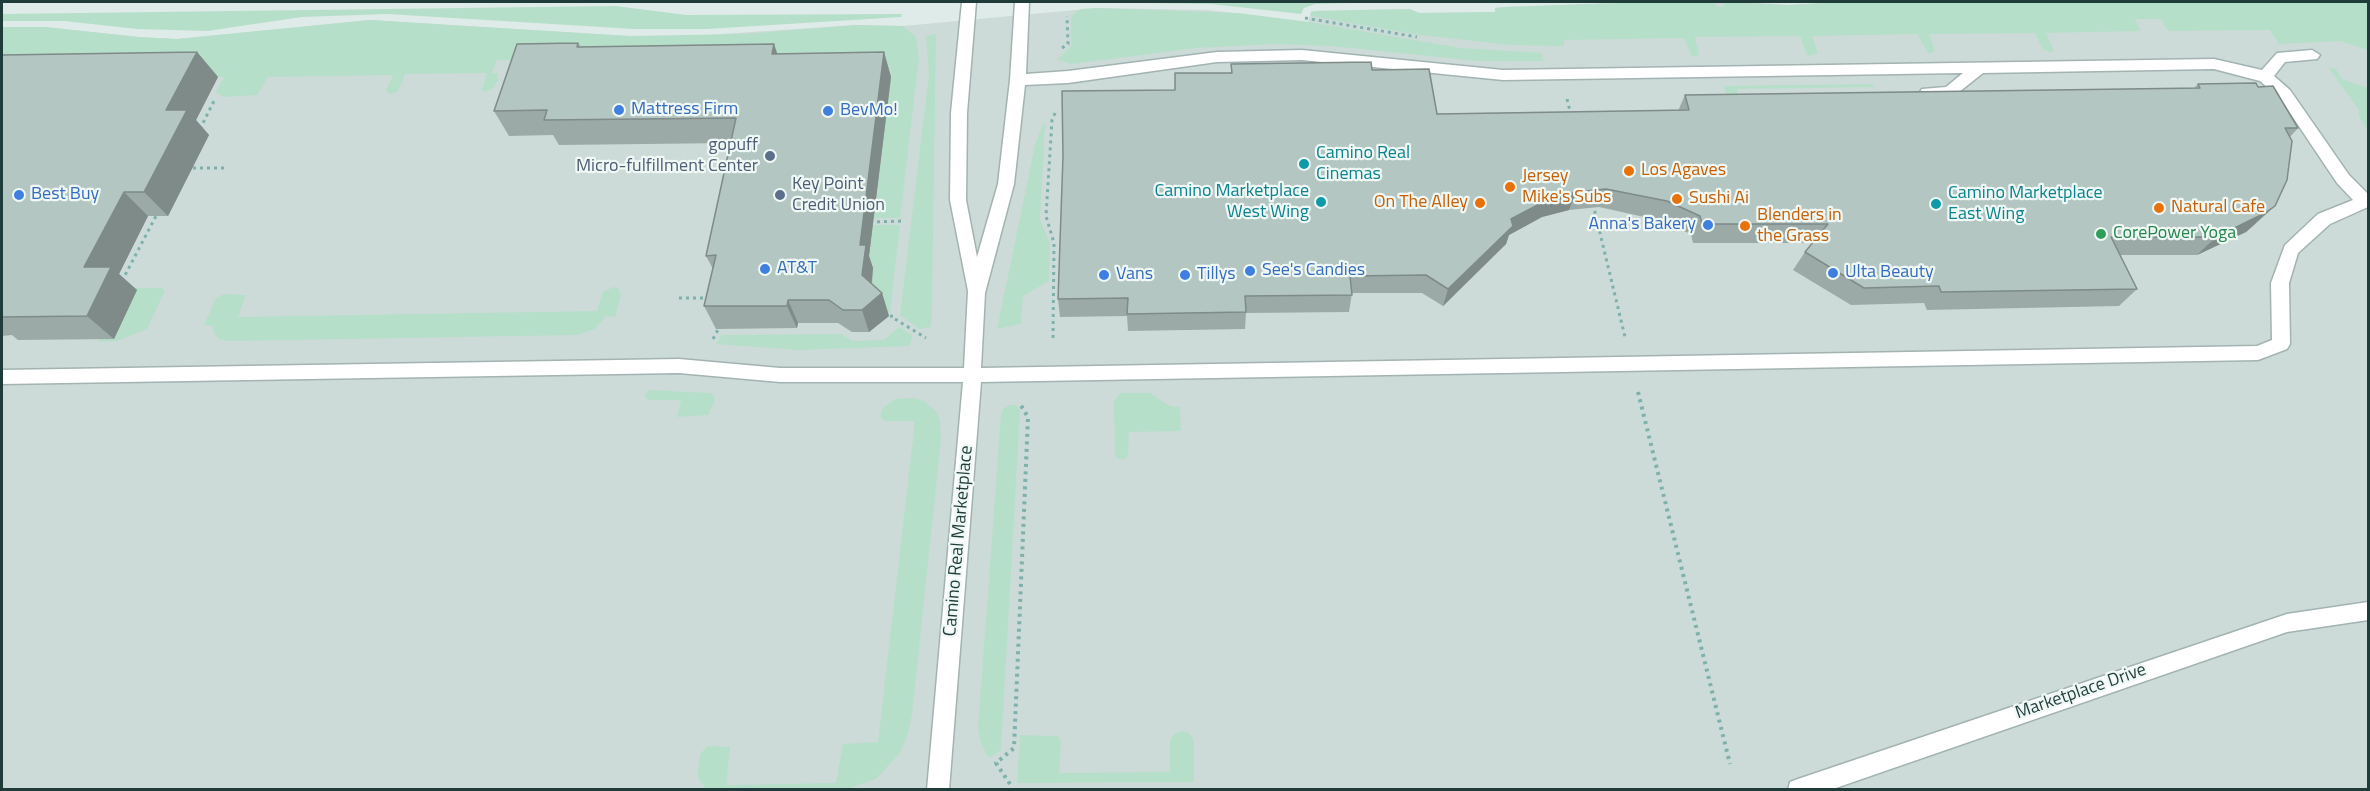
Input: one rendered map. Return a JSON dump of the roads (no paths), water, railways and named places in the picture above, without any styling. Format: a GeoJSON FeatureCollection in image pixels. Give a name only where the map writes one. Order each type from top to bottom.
{"type":"FeatureCollection","features":[{"type":"Feature","properties":{"kind":"lane","name":"Camino Real Marketplace"},"geometry":{"type":"LineString","coordinates":[[969,2],[959,113],[958,200],[976,293]]}},
{"type":"Feature","properties":{"kind":"lane","name":"Camino Real Marketplace"},"geometry":{"type":"LineString","coordinates":[[938,789],[972,375],[976,293],[1006,184],[1018,80],[1022,2]]}},
{"type":"Feature","properties":{"kind":"lane"},"geometry":{"type":"LineString","coordinates":[[2,376],[679,366],[780,375],[972,375],[2258,353],[2281,344],[2280,283],[2291,250],[2324,219],[2366,200],[2343,179],[2290,99],[2265,78],[2214,64],[1503,75],[1342,57],[1264,55],[1217,57],[1068,78],[1018,80]]}},
{"type":"Feature","properties":{"kind":"lane"},"geometry":{"type":"LineString","coordinates":[[2265,78],[2276,61],[2282,57],[2312,55]]}},
{"type":"Feature","properties":{"kind":"lane"},"geometry":{"type":"LineString","coordinates":[[1914,94],[1949,92],[1980,67]]}},
{"type":"Feature","properties":{"kind":"lane","name":"Marketplace Drive"},"geometry":{"type":"LineString","coordinates":[[1798,789],[2288,623],[2368,611]]}},
{"type":"Feature","properties":{"kind":"place","name":"Mattress Firm"},"geometry":{"type":"Point","coordinates":[619,110]}},
{"type":"Feature","properties":{"kind":"place","name":"BevMo!"},"geometry":{"type":"Point","coordinates":[828,111]}},
{"type":"Feature","properties":{"kind":"place","name":"gopuff Micro-fulfillment Center"},"geometry":{"type":"Point","coordinates":[770,156]}},
{"type":"Feature","properties":{"kind":"place","name":"Camino Real Cinemas"},"geometry":{"type":"Point","coordinates":[1304,164]}},
{"type":"Feature","properties":{"kind":"place","name":"Los Agaves"},"geometry":{"type":"Point","coordinates":[1629,171]}},
{"type":"Feature","properties":{"kind":"place","name":"Jersey Mike's Subs"},"geometry":{"type":"Point","coordinates":[1510,187]}},
{"type":"Feature","properties":{"kind":"place","name":"Best Buy"},"geometry":{"type":"Point","coordinates":[19,195]}},
{"type":"Feature","properties":{"kind":"place","name":"Key Point Credit Union"},"geometry":{"type":"Point","coordinates":[780,195]}},
{"type":"Feature","properties":{"kind":"place","name":"Sushi Ai"},"geometry":{"type":"Point","coordinates":[1677,199]}},
{"type":"Feature","properties":{"kind":"place","name":"Camino Marketplace West Wing"},"geometry":{"type":"Point","coordinates":[1321,202]}},
{"type":"Feature","properties":{"kind":"place","name":"On The Alley"},"geometry":{"type":"Point","coordinates":[1480,203]}},
{"type":"Feature","properties":{"kind":"place","name":"Camino Marketplace East Wing"},"geometry":{"type":"Point","coordinates":[1936,204]}},
{"type":"Feature","properties":{"kind":"place","name":"Natural Cafe"},"geometry":{"type":"Point","coordinates":[2159,208]}},
{"type":"Feature","properties":{"kind":"place","name":"Anna's Bakery"},"geometry":{"type":"Point","coordinates":[1708,225]}},
{"type":"Feature","properties":{"kind":"place","name":"Blenders in the Grass"},"geometry":{"type":"Point","coordinates":[1745,226]}},
{"type":"Feature","properties":{"kind":"place","name":"CorePower Yoga"},"geometry":{"type":"Point","coordinates":[2101,234]}},
{"type":"Feature","properties":{"kind":"place","name":"AT&T"},"geometry":{"type":"Point","coordinates":[765,269]}},
{"type":"Feature","properties":{"kind":"place","name":"See's Candies"},"geometry":{"type":"Point","coordinates":[1250,271]}},
{"type":"Feature","properties":{"kind":"place","name":"Ulta Beauty"},"geometry":{"type":"Point","coordinates":[1833,273]}},
{"type":"Feature","properties":{"kind":"place","name":"Vans"},"geometry":{"type":"Point","coordinates":[1104,275]}},
{"type":"Feature","properties":{"kind":"place","name":"Tillys"},"geometry":{"type":"Point","coordinates":[1185,275]}}]}
